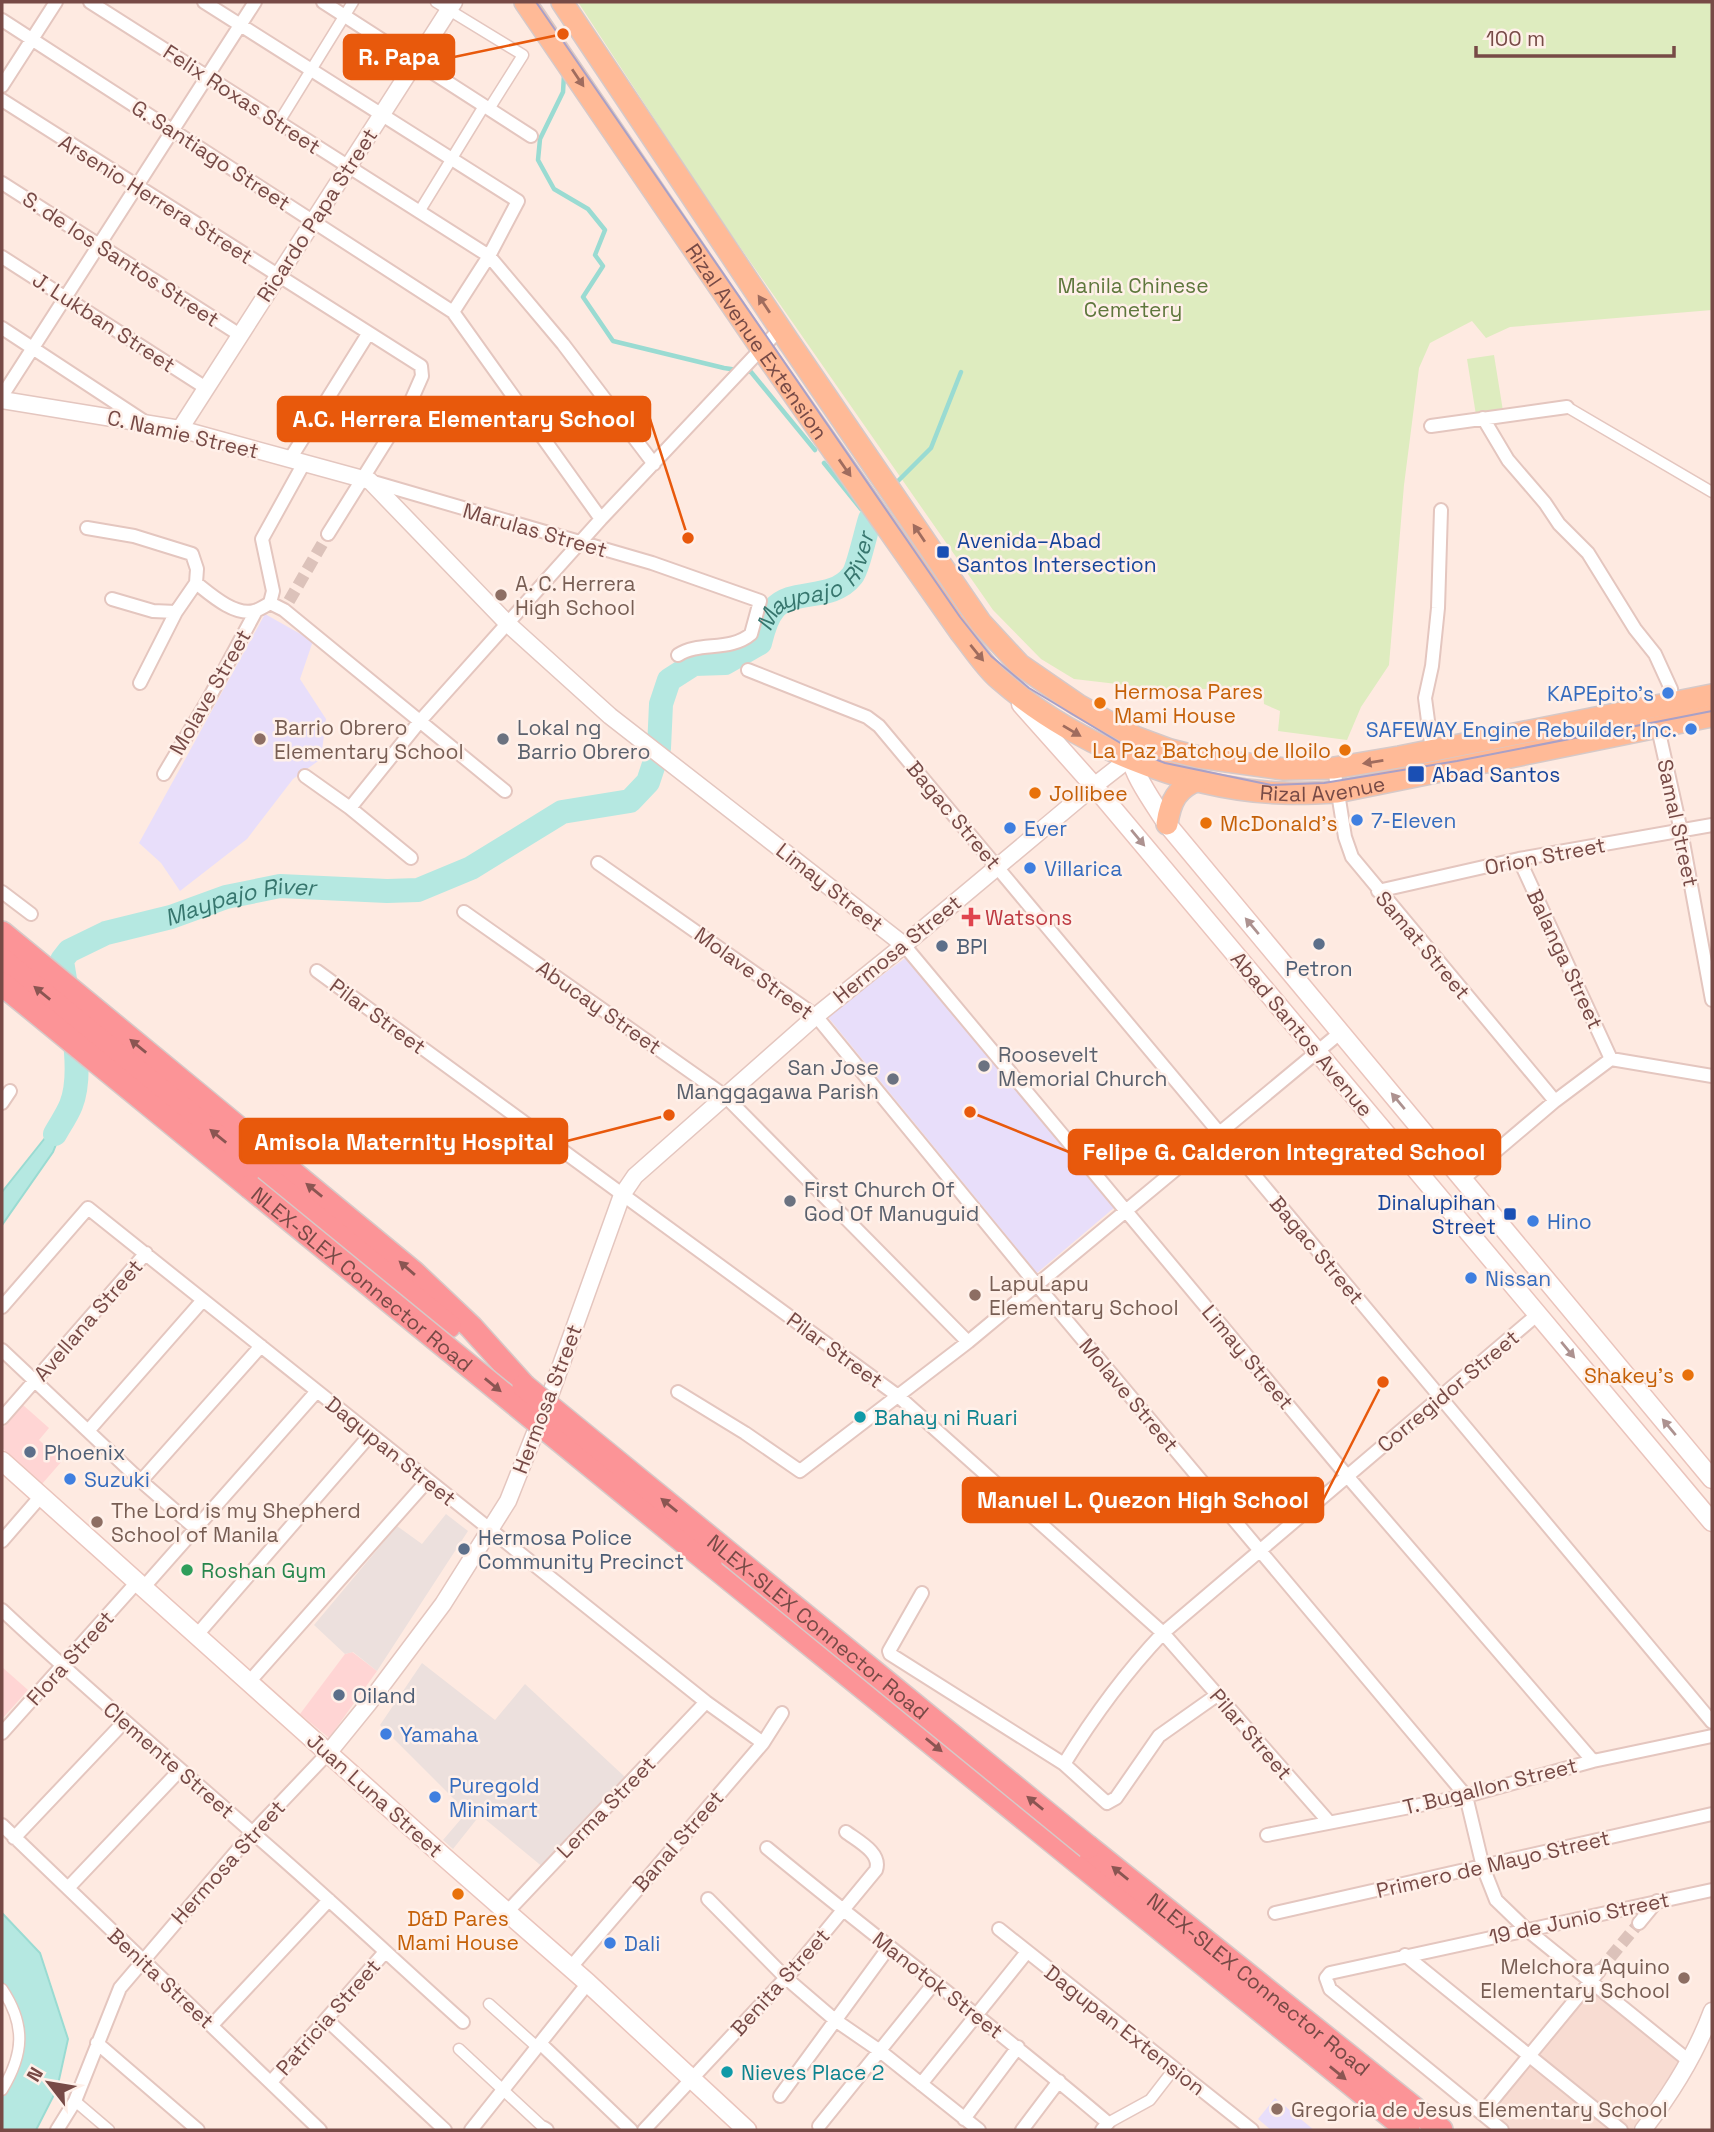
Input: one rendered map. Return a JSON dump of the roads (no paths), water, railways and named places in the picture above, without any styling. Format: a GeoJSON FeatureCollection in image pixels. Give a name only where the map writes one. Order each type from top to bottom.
{"type":"FeatureCollection","features":[{"type":"Feature","properties":{"kind":"highway"},"geometry":{"type":"LineString","coordinates":[[2,933],[413,1272],[471,1327],[524,1386]]}},
{"type":"Feature","properties":{"kind":"highway","name":"NLEX-SLEX Connector Road"},"geometry":{"type":"LineString","coordinates":[[2,960],[1088,1847],[1441,2130]]}},
{"type":"Feature","properties":{"kind":"highway","name":"NLEX-SLEX Connector Road"},"geometry":{"type":"LineString","coordinates":[[5,988],[1408,2130]]}},
{"type":"Feature","properties":{"kind":"main road","name":"Rizal Avenue Extension"},"geometry":{"type":"LineString","coordinates":[[525,2],[754,355],[961,634],[997,677]]}},
{"type":"Feature","properties":{"kind":"main road","name":"Rizal Avenue Extension"},"geometry":{"type":"LineString","coordinates":[[562,2],[780,329],[981,623],[1020,665]]}},
{"type":"Feature","properties":{"kind":"main road","name":"Rizal Avenue"},"geometry":{"type":"LineString","coordinates":[[1020,665],[1078,705],[1135,737],[1198,757],[1284,769],[1334,768],[1432,751],[1669,719],[1712,716]]}},
{"type":"Feature","properties":{"kind":"main road","name":"Rizal Avenue"},"geometry":{"type":"LineString","coordinates":[[997,677],[1038,710],[1082,737],[1130,758],[1163,771],[1199,780],[1282,793],[1337,792],[1669,719],[1712,695]]}},
{"type":"Feature","properties":{"kind":"main road","name":"Abad Santos Avenue"},"geometry":{"type":"LineString","coordinates":[[997,677],[1094,786],[1712,1522]]}},
{"type":"Feature","properties":{"kind":"main road"},"geometry":{"type":"LineString","coordinates":[[1130,758],[1135,737]]}},
{"type":"Feature","properties":{"kind":"main road","name":"Abad Santos Avenue"},"geometry":{"type":"LineString","coordinates":[[1130,758],[1150,798],[1167,824],[1712,1479]]}},
{"type":"Feature","properties":{"kind":"main road"},"geometry":{"type":"LineString","coordinates":[[1167,824],[1176,795],[1182,787],[1199,780]]}},
{"type":"Feature","properties":{"kind":"main road","name":"Juan Luna Street"},"geometry":{"type":"LineString","coordinates":[[2,1461],[571,1967],[747,2130]]}},
{"type":"Feature","properties":{"kind":"street"},"geometry":{"type":"LineString","coordinates":[[2,86],[56,2]]}},
{"type":"Feature","properties":{"kind":"street","name":"Felix Roxas Street"},"geometry":{"type":"LineString","coordinates":[[90,2],[489,256],[563,344],[654,464]]}},
{"type":"Feature","properties":{"kind":"street"},"geometry":{"type":"LineString","coordinates":[[204,2],[516,199],[519,204],[453,312]]}},
{"type":"Feature","properties":{"kind":"street"},"geometry":{"type":"LineString","coordinates":[[2,398],[255,2]]}},
{"type":"Feature","properties":{"kind":"street"},"geometry":{"type":"LineString","coordinates":[[323,2],[531,136]]}},
{"type":"Feature","properties":{"kind":"street"},"geometry":{"type":"LineString","coordinates":[[279,122],[353,2]]}},
{"type":"Feature","properties":{"kind":"street"},"geometry":{"type":"LineString","coordinates":[[419,212],[486,107],[523,55],[446,4]]}},
{"type":"Feature","properties":{"kind":"street","name":"Ricardo Papa Street"},"geometry":{"type":"LineString","coordinates":[[180,429],[415,61],[446,4]]}},
{"type":"Feature","properties":{"kind":"street","name":"G. Santiago Street"},"geometry":{"type":"LineString","coordinates":[[2,20],[453,312],[601,519]]}},
{"type":"Feature","properties":{"kind":"street","name":"Arsenio Herrera Street"},"geometry":{"type":"LineString","coordinates":[[2,100],[418,363],[422,371],[421,381],[366,480]]}},
{"type":"Feature","properties":{"kind":"street","name":"S. de los Santos Street"},"geometry":{"type":"LineString","coordinates":[[2,183],[240,335]]}},
{"type":"Feature","properties":{"kind":"street","name":"J. Lukban Street"},"geometry":{"type":"LineString","coordinates":[[2,257],[206,388]]}},
{"type":"Feature","properties":{"kind":"street"},"geometry":{"type":"LineString","coordinates":[[2,328],[147,423]]}},
{"type":"Feature","properties":{"kind":"street"},"geometry":{"type":"LineString","coordinates":[[350,808],[420,720],[601,519],[780,329]]}},
{"type":"Feature","properties":{"kind":"street"},"geometry":{"type":"LineString","coordinates":[[270,603],[273,591],[262,541],[297,461],[369,334]]}},
{"type":"Feature","properties":{"kind":"street","name":"C. Namie Street"},"geometry":{"type":"LineString","coordinates":[[2,398],[180,429],[366,480]]}},
{"type":"Feature","properties":{"kind":"street"},"geometry":{"type":"LineString","coordinates":[[1431,426],[1567,407],[1712,492]]}},
{"type":"Feature","properties":{"kind":"street","name":"Samal Street"},"geometry":{"type":"LineString","coordinates":[[1483,418],[1508,460],[1545,503],[1559,524],[1588,553],[1655,654],[1671,689],[1669,719],[1681,831],[1712,1000]]}},
{"type":"Feature","properties":{"kind":"street"},"geometry":{"type":"LineString","coordinates":[[328,534],[366,480]]}},
{"type":"Feature","properties":{"kind":"street","name":"Marulas Street"},"geometry":{"type":"LineString","coordinates":[[366,480],[652,563],[760,601],[751,634],[747,638],[728,645],[685,650],[678,655]]}},
{"type":"Feature","properties":{"kind":"street","name":"Limay Street"},"geometry":{"type":"LineString","coordinates":[[366,480],[508,624],[610,716],[904,945],[1348,1476],[1593,1761]]}},
{"type":"Feature","properties":{"kind":"street"},"geometry":{"type":"LineString","coordinates":[[1432,751],[1425,698],[1432,666],[1438,608],[1441,510]]}},
{"type":"Feature","properties":{"kind":"street"},"geometry":{"type":"LineString","coordinates":[[87,528],[134,536],[192,554],[197,569],[196,583],[176,612],[140,683]]}},
{"type":"Feature","properties":{"kind":"street"},"geometry":{"type":"LineString","coordinates":[[196,583],[213,597],[237,610],[256,611],[270,603],[287,606],[505,791]]}},
{"type":"Feature","properties":{"kind":"street"},"geometry":{"type":"LineString","coordinates":[[112,600],[153,611],[176,612]]}},
{"type":"Feature","properties":{"kind":"street","name":"Molave Street"},"geometry":{"type":"LineString","coordinates":[[164,774],[256,611]]}},
{"type":"Feature","properties":{"kind":"street","name":"Bagac Street"},"geometry":{"type":"LineString","coordinates":[[748,670],[874,722],[1712,1722]]}},
{"type":"Feature","properties":{"kind":"street","name":"Hermosa Street"},"geometry":{"type":"LineString","coordinates":[[57,2130],[75,2101],[120,1988],[253,1832],[329,1752],[368,1704],[443,1604],[508,1500],[552,1390],[622,1195],[635,1176],[816,1016],[1130,758]]}},
{"type":"Feature","properties":{"kind":"street","name":"Samat Street"},"geometry":{"type":"LineString","coordinates":[[1334,768],[1345,837],[1352,856],[1378,891],[1555,1101]]}},
{"type":"Feature","properties":{"kind":"street"},"geometry":{"type":"LineString","coordinates":[[305,776],[350,808],[411,858]]}},
{"type":"Feature","properties":{"kind":"street","name":"Orion Street"},"geometry":{"type":"LineString","coordinates":[[1378,891],[1519,859],[1712,825]]}},
{"type":"Feature","properties":{"kind":"street","name":"Balanga Street"},"geometry":{"type":"LineString","coordinates":[[1519,859],[1611,1059]]}},
{"type":"Feature","properties":{"kind":"street","name":"Molave Street"},"geometry":{"type":"LineString","coordinates":[[598,863],[816,1016],[1036,1284],[1466,1796],[1483,1867],[1496,1900],[1526,1930],[1689,2062]]}},
{"type":"Feature","properties":{"kind":"street"},"geometry":{"type":"LineString","coordinates":[[2,892],[31,914]]}},
{"type":"Feature","properties":{"kind":"street","name":"Abucay Street"},"geometry":{"type":"LineString","coordinates":[[464,912],[725,1096],[968,1342]]}},
{"type":"Feature","properties":{"kind":"street","name":"Pilar Street"},"geometry":{"type":"LineString","coordinates":[[317,971],[898,1396],[1163,1633],[1329,1822]]}},
{"type":"Feature","properties":{"kind":"street"},"geometry":{"type":"LineString","coordinates":[[678,1392],[746,1433],[800,1471],[968,1342],[1341,1032]]}},
{"type":"Feature","properties":{"kind":"street"},"geometry":{"type":"LineString","coordinates":[[1463,1180],[1555,1101],[1611,1059],[1712,1076]]}},
{"type":"Feature","properties":{"kind":"street"},"geometry":{"type":"LineString","coordinates":[[2,1103],[10,1091]]}},
{"type":"Feature","properties":{"kind":"street","name":"Dagupan Street"},"geometry":{"type":"LineString","coordinates":[[2,1307],[88,1208],[706,1702],[763,1743]]}},
{"type":"Feature","properties":{"kind":"street","name":"Avellana Street"},"geometry":{"type":"LineString","coordinates":[[2,1418],[146,1253]]}},
{"type":"Feature","properties":{"kind":"street"},"geometry":{"type":"LineString","coordinates":[[88,1431],[203,1300]]}},
{"type":"Feature","properties":{"kind":"street","name":"Corregidor Street"},"geometry":{"type":"LineString","coordinates":[[1064,1764],[1094,1716],[1134,1664],[1163,1633],[1538,1314]]}},
{"type":"Feature","properties":{"kind":"street"},"geometry":{"type":"LineString","coordinates":[[141,1481],[261,1346]]}},
{"type":"Feature","properties":{"kind":"street"},"geometry":{"type":"LineString","coordinates":[[2,1350],[195,1528]]}},
{"type":"Feature","properties":{"kind":"street","name":"Flora Street"},"geometry":{"type":"LineString","coordinates":[[2,1733],[195,1528],[317,1391]]}},
{"type":"Feature","properties":{"kind":"street"},"geometry":{"type":"LineString","coordinates":[[197,1636],[371,1434]]}},
{"type":"Feature","properties":{"kind":"street"},"geometry":{"type":"LineString","coordinates":[[249,1682],[428,1480]]}},
{"type":"Feature","properties":{"kind":"street"},"geometry":{"type":"LineString","coordinates":[[2,1541],[41,1496]]}},
{"type":"Feature","properties":{"kind":"street"},"geometry":{"type":"LineString","coordinates":[[922,1593],[889,1651],[890,1654],[1064,1764],[1103,1801],[1109,1803],[1115,1798],[1159,1736],[1217,1695]]}},
{"type":"Feature","properties":{"kind":"street","name":"Clemente Street"},"geometry":{"type":"LineString","coordinates":[[2,1610],[124,1722],[253,1832],[463,2022]]}},
{"type":"Feature","properties":{"kind":"street","name":"Lerma Street"},"geometry":{"type":"LineString","coordinates":[[507,1912],[706,1702]]}},
{"type":"Feature","properties":{"kind":"street","name":"Banal Street"},"geometry":{"type":"LineString","coordinates":[[571,1967],[763,1743],[782,1713]]}},
{"type":"Feature","properties":{"kind":"street"},"geometry":{"type":"LineString","coordinates":[[14,1838],[124,1722]]}},
{"type":"Feature","properties":{"kind":"street","name":"T. Bugallon Street"},"geometry":{"type":"LineString","coordinates":[[1267,1835],[1466,1796],[1593,1761],[1712,1736]]}},
{"type":"Feature","properties":{"kind":"street"},"geometry":{"type":"LineString","coordinates":[[68,1888],[179,1770]]}},
{"type":"Feature","properties":{"kind":"street","name":"Primero de Mayo Street"},"geometry":{"type":"LineString","coordinates":[[1275,1913],[1712,1814]]}},
{"type":"Feature","properties":{"kind":"street","name":"Benita Street"},"geometry":{"type":"LineString","coordinates":[[2,1825],[320,2130]]}},
{"type":"Feature","properties":{"kind":"street","name":"Benita Street"},"geometry":{"type":"LineString","coordinates":[[644,2130],[786,1978],[844,1912],[878,1865],[875,1856],[846,1832]]}},
{"type":"Feature","properties":{"kind":"street","name":"Manotok Street"},"geometry":{"type":"LineString","coordinates":[[766,1848],[1018,2047],[1059,2081],[1105,2127]]}},
{"type":"Feature","properties":{"kind":"street","name":"19 de Junio Street"},"geometry":{"type":"LineString","coordinates":[[1482,2113],[1330,1989],[1326,1978],[1336,1970],[1712,1890]]}},
{"type":"Feature","properties":{"kind":"street"},"geometry":{"type":"LineString","coordinates":[[708,1899],[786,1978],[835,2020],[880,2051],[979,2130]]}},
{"type":"Feature","properties":{"kind":"street"},"geometry":{"type":"LineString","coordinates":[[212,2025],[329,1900]]}},
{"type":"Feature","properties":{"kind":"street"},"geometry":{"type":"LineString","coordinates":[[1639,1923],[1657,1901]]}},
{"type":"Feature","properties":{"kind":"street","name":"Dagupan Extension"},"geometry":{"type":"LineString","coordinates":[[999,1930],[1252,2130]]}},
{"type":"Feature","properties":{"kind":"street"},"geometry":{"type":"LineString","coordinates":[[780,2096],[889,1947]]}},
{"type":"Feature","properties":{"kind":"street","name":"Patricia Street"},"geometry":{"type":"LineString","coordinates":[[271,2082],[385,1952]]}},
{"type":"Feature","properties":{"kind":"street"},"geometry":{"type":"LineString","coordinates":[[921,2084],[1027,1952]]}},
{"type":"Feature","properties":{"kind":"street"},"geometry":{"type":"LineString","coordinates":[[1405,1955],[1621,2130]]}},
{"type":"Feature","properties":{"kind":"street"},"geometry":{"type":"LineString","coordinates":[[1502,2130],[1482,2113],[1599,1971]]}},
{"type":"Feature","properties":{"kind":"street"},"geometry":{"type":"LineString","coordinates":[[819,2126],[935,1982]]}},
{"type":"Feature","properties":{"kind":"street"},"geometry":{"type":"LineString","coordinates":[[471,2130],[588,1983]]}},
{"type":"Feature","properties":{"kind":"street"},"geometry":{"type":"LineString","coordinates":[[2,1989],[12,2003],[19,2027],[17,2063],[2,2090]]}},
{"type":"Feature","properties":{"kind":"street"},"geometry":{"type":"LineString","coordinates":[[489,2004],[539,2045],[631,2130]]}},
{"type":"Feature","properties":{"kind":"street"},"geometry":{"type":"LineString","coordinates":[[1643,2130],[1689,2062],[1711,2016]]}},
{"type":"Feature","properties":{"kind":"street"},"geometry":{"type":"LineString","coordinates":[[327,2020],[445,2130]]}},
{"type":"Feature","properties":{"kind":"street"},"geometry":{"type":"LineString","coordinates":[[97,2043],[198,2130]]}},
{"type":"Feature","properties":{"kind":"street"},"geometry":{"type":"LineString","coordinates":[[964,2119],[1018,2047]]}},
{"type":"Feature","properties":{"kind":"street"},"geometry":{"type":"LineString","coordinates":[[459,2049],[546,2129]]}},
{"type":"Feature","properties":{"kind":"street"},"geometry":{"type":"LineString","coordinates":[[1105,2127],[1150,2100],[1174,2068]]}},
{"type":"Feature","properties":{"kind":"street"},"geometry":{"type":"LineString","coordinates":[[1022,2130],[1059,2081]]}},
{"type":"Feature","properties":{"kind":"street"},"geometry":{"type":"LineString","coordinates":[[75,2101],[109,2130]]}},
{"type":"Feature","properties":{"kind":"water"},"geometry":{"type":"Polygon","coordinates":[[[72,1104],[53,1152],[2,1225],[2,1192],[72,1104]]]}},
{"type":"Feature","properties":{"kind":"water"},"geometry":{"type":"Polygon","coordinates":[[[2,1913],[40,1953],[68,2039],[57,2089],[36,2130],[2,2130],[2,2095],[20,2064],[24,2028],[2,1982],[2,1913]]]}},
{"type":"Feature","properties":{"kind":"waterway"},"geometry":{"type":"LineString","coordinates":[[564,75],[563,92],[540,139],[538,160],[554,189],[588,209],[605,230],[595,255],[603,266],[583,297],[613,341],[751,372],[815,450]]}},
{"type":"Feature","properties":{"kind":"waterway"},"geometry":{"type":"LineString","coordinates":[[898,481],[931,448],[961,372]]}},
{"type":"Feature","properties":{"kind":"waterway"},"geometry":{"type":"LineString","coordinates":[[824,463],[861,509]]}},
{"type":"Feature","properties":{"kind":"waterway","name":"Maypajo River"},"geometry":{"type":"LineString","coordinates":[[659,748],[661,704],[669,680],[694,664],[725,663],[760,643],[769,616],[781,603],[844,584],[854,572],[870,519]]}},
{"type":"Feature","properties":{"kind":"waterway","name":"Maypajo River"},"geometry":{"type":"LineString","coordinates":[[55,1134],[71,1105],[77,1072],[62,960],[69,951],[106,933],[171,917],[226,897],[280,886],[418,890],[471,868],[562,812],[630,801],[648,782],[656,758]]}},
{"type":"Feature","properties":{"kind":"tunnel"},"geometry":{"type":"LineString","coordinates":[[289,601],[328,534]]}},
{"type":"Feature","properties":{"kind":"tunnel"},"geometry":{"type":"LineString","coordinates":[[1599,1971],[1639,1923]]}},
{"type":"Feature","properties":{"kind":"tram line"},"geometry":{"type":"LineString","coordinates":[[536,2],[960,617],[991,656],[1029,688],[1132,750],[1165,763],[1271,785],[1324,783],[1457,761],[1712,711]]}},
{"type":"Feature","properties":{"kind":"place","name":"R. Papa"},"geometry":{"type":"Point","coordinates":[563,34]}},
{"type":"Feature","properties":{"kind":"place","name":"A.C. Herrera Elementary School"},"geometry":{"type":"Point","coordinates":[688,538]}},
{"type":"Feature","properties":{"kind":"place","name":"Avenida–Abad Santos Intersection"},"geometry":{"type":"Point","coordinates":[943,552]}},
{"type":"Feature","properties":{"kind":"place","name":"A. C. Herrera High School"},"geometry":{"type":"Point","coordinates":[501,595]}},
{"type":"Feature","properties":{"kind":"place","name":"KAPEpito's"},"geometry":{"type":"Point","coordinates":[1668,693]}},
{"type":"Feature","properties":{"kind":"place","name":"Hermosa Pares Mami House"},"geometry":{"type":"Point","coordinates":[1100,703]}},
{"type":"Feature","properties":{"kind":"place","name":"SAFEWAY Engine Rebuilder, Inc."},"geometry":{"type":"Point","coordinates":[1691,729]}},
{"type":"Feature","properties":{"kind":"place","name":"Barrio Obrero Elementary School"},"geometry":{"type":"Point","coordinates":[260,739]}},
{"type":"Feature","properties":{"kind":"place","name":"Lokal ng Barrio Obrero"},"geometry":{"type":"Point","coordinates":[503,739]}},
{"type":"Feature","properties":{"kind":"place","name":"La Paz Batchoy de Iloilo"},"geometry":{"type":"Point","coordinates":[1345,750]}},
{"type":"Feature","properties":{"kind":"place","name":"Abad Santos"},"geometry":{"type":"Point","coordinates":[1416,774]}},
{"type":"Feature","properties":{"kind":"place","name":"Jollibee"},"geometry":{"type":"Point","coordinates":[1035,793]}},
{"type":"Feature","properties":{"kind":"place","name":"7-Eleven"},"geometry":{"type":"Point","coordinates":[1357,820]}},
{"type":"Feature","properties":{"kind":"place","name":"McDonald's"},"geometry":{"type":"Point","coordinates":[1206,823]}},
{"type":"Feature","properties":{"kind":"place","name":"Ever"},"geometry":{"type":"Point","coordinates":[1010,828]}},
{"type":"Feature","properties":{"kind":"place","name":"Villarica"},"geometry":{"type":"Point","coordinates":[1030,868]}},
{"type":"Feature","properties":{"kind":"place","name":"Watsons"},"geometry":{"type":"Point","coordinates":[971,917]}},
{"type":"Feature","properties":{"kind":"place","name":"Petron"},"geometry":{"type":"Point","coordinates":[1319,944]}},
{"type":"Feature","properties":{"kind":"place","name":"BPI"},"geometry":{"type":"Point","coordinates":[942,946]}},
{"type":"Feature","properties":{"kind":"place","name":"Roosevelt Memorial Church"},"geometry":{"type":"Point","coordinates":[984,1066]}},
{"type":"Feature","properties":{"kind":"place","name":"San Jose Manggagawa Parish"},"geometry":{"type":"Point","coordinates":[893,1079]}},
{"type":"Feature","properties":{"kind":"place","name":"Felipe G. Calderon Integrated School"},"geometry":{"type":"Point","coordinates":[970,1112]}},
{"type":"Feature","properties":{"kind":"place","name":"Amisola Maternity Hospital"},"geometry":{"type":"Point","coordinates":[669,1115]}},
{"type":"Feature","properties":{"kind":"place","name":"First Church Of God Of Manuguid"},"geometry":{"type":"Point","coordinates":[790,1201]}},
{"type":"Feature","properties":{"kind":"place","name":"Dinalupihan Street"},"geometry":{"type":"Point","coordinates":[1510,1214]}},
{"type":"Feature","properties":{"kind":"place","name":"Hino"},"geometry":{"type":"Point","coordinates":[1533,1221]}},
{"type":"Feature","properties":{"kind":"place","name":"Nissan"},"geometry":{"type":"Point","coordinates":[1471,1278]}},
{"type":"Feature","properties":{"kind":"place","name":"LapuLapu Elementary School"},"geometry":{"type":"Point","coordinates":[975,1295]}},
{"type":"Feature","properties":{"kind":"place","name":"Shakey's"},"geometry":{"type":"Point","coordinates":[1688,1375]}},
{"type":"Feature","properties":{"kind":"place","name":"Manuel L. Quezon High School"},"geometry":{"type":"Point","coordinates":[1383,1382]}},
{"type":"Feature","properties":{"kind":"place","name":"Bahay ni Ruari"},"geometry":{"type":"Point","coordinates":[860,1417]}},
{"type":"Feature","properties":{"kind":"place","name":"Phoenix"},"geometry":{"type":"Point","coordinates":[30,1452]}},
{"type":"Feature","properties":{"kind":"place","name":"Suzuki"},"geometry":{"type":"Point","coordinates":[70,1479]}},
{"type":"Feature","properties":{"kind":"place","name":"The Lord is my Shepherd School of Manila"},"geometry":{"type":"Point","coordinates":[97,1522]}},
{"type":"Feature","properties":{"kind":"place","name":"Hermosa Police Community Precinct"},"geometry":{"type":"Point","coordinates":[464,1549]}},
{"type":"Feature","properties":{"kind":"place","name":"Roshan Gym"},"geometry":{"type":"Point","coordinates":[187,1570]}},
{"type":"Feature","properties":{"kind":"place","name":"Oiland"},"geometry":{"type":"Point","coordinates":[339,1695]}},
{"type":"Feature","properties":{"kind":"place","name":"Yamaha"},"geometry":{"type":"Point","coordinates":[386,1734]}},
{"type":"Feature","properties":{"kind":"place","name":"Puregold Minimart"},"geometry":{"type":"Point","coordinates":[435,1797]}},
{"type":"Feature","properties":{"kind":"place","name":"D&D Pares Mami House"},"geometry":{"type":"Point","coordinates":[458,1894]}},
{"type":"Feature","properties":{"kind":"place","name":"Dali"},"geometry":{"type":"Point","coordinates":[610,1943]}},
{"type":"Feature","properties":{"kind":"place","name":"Melchora Aquino Elementary School"},"geometry":{"type":"Point","coordinates":[1684,1978]}},
{"type":"Feature","properties":{"kind":"place","name":"Nieves Place 2"},"geometry":{"type":"Point","coordinates":[727,2072]}},
{"type":"Feature","properties":{"kind":"place","name":"Gregoria de Jesus Elementary School"},"geometry":{"type":"Point","coordinates":[1277,2109]}},
{"type":"Feature","properties":{"kind":"park label","name":"Manila Chinese Cemetery"},"geometry":{"type":"Point","coordinates":[1133,297]}}]}
